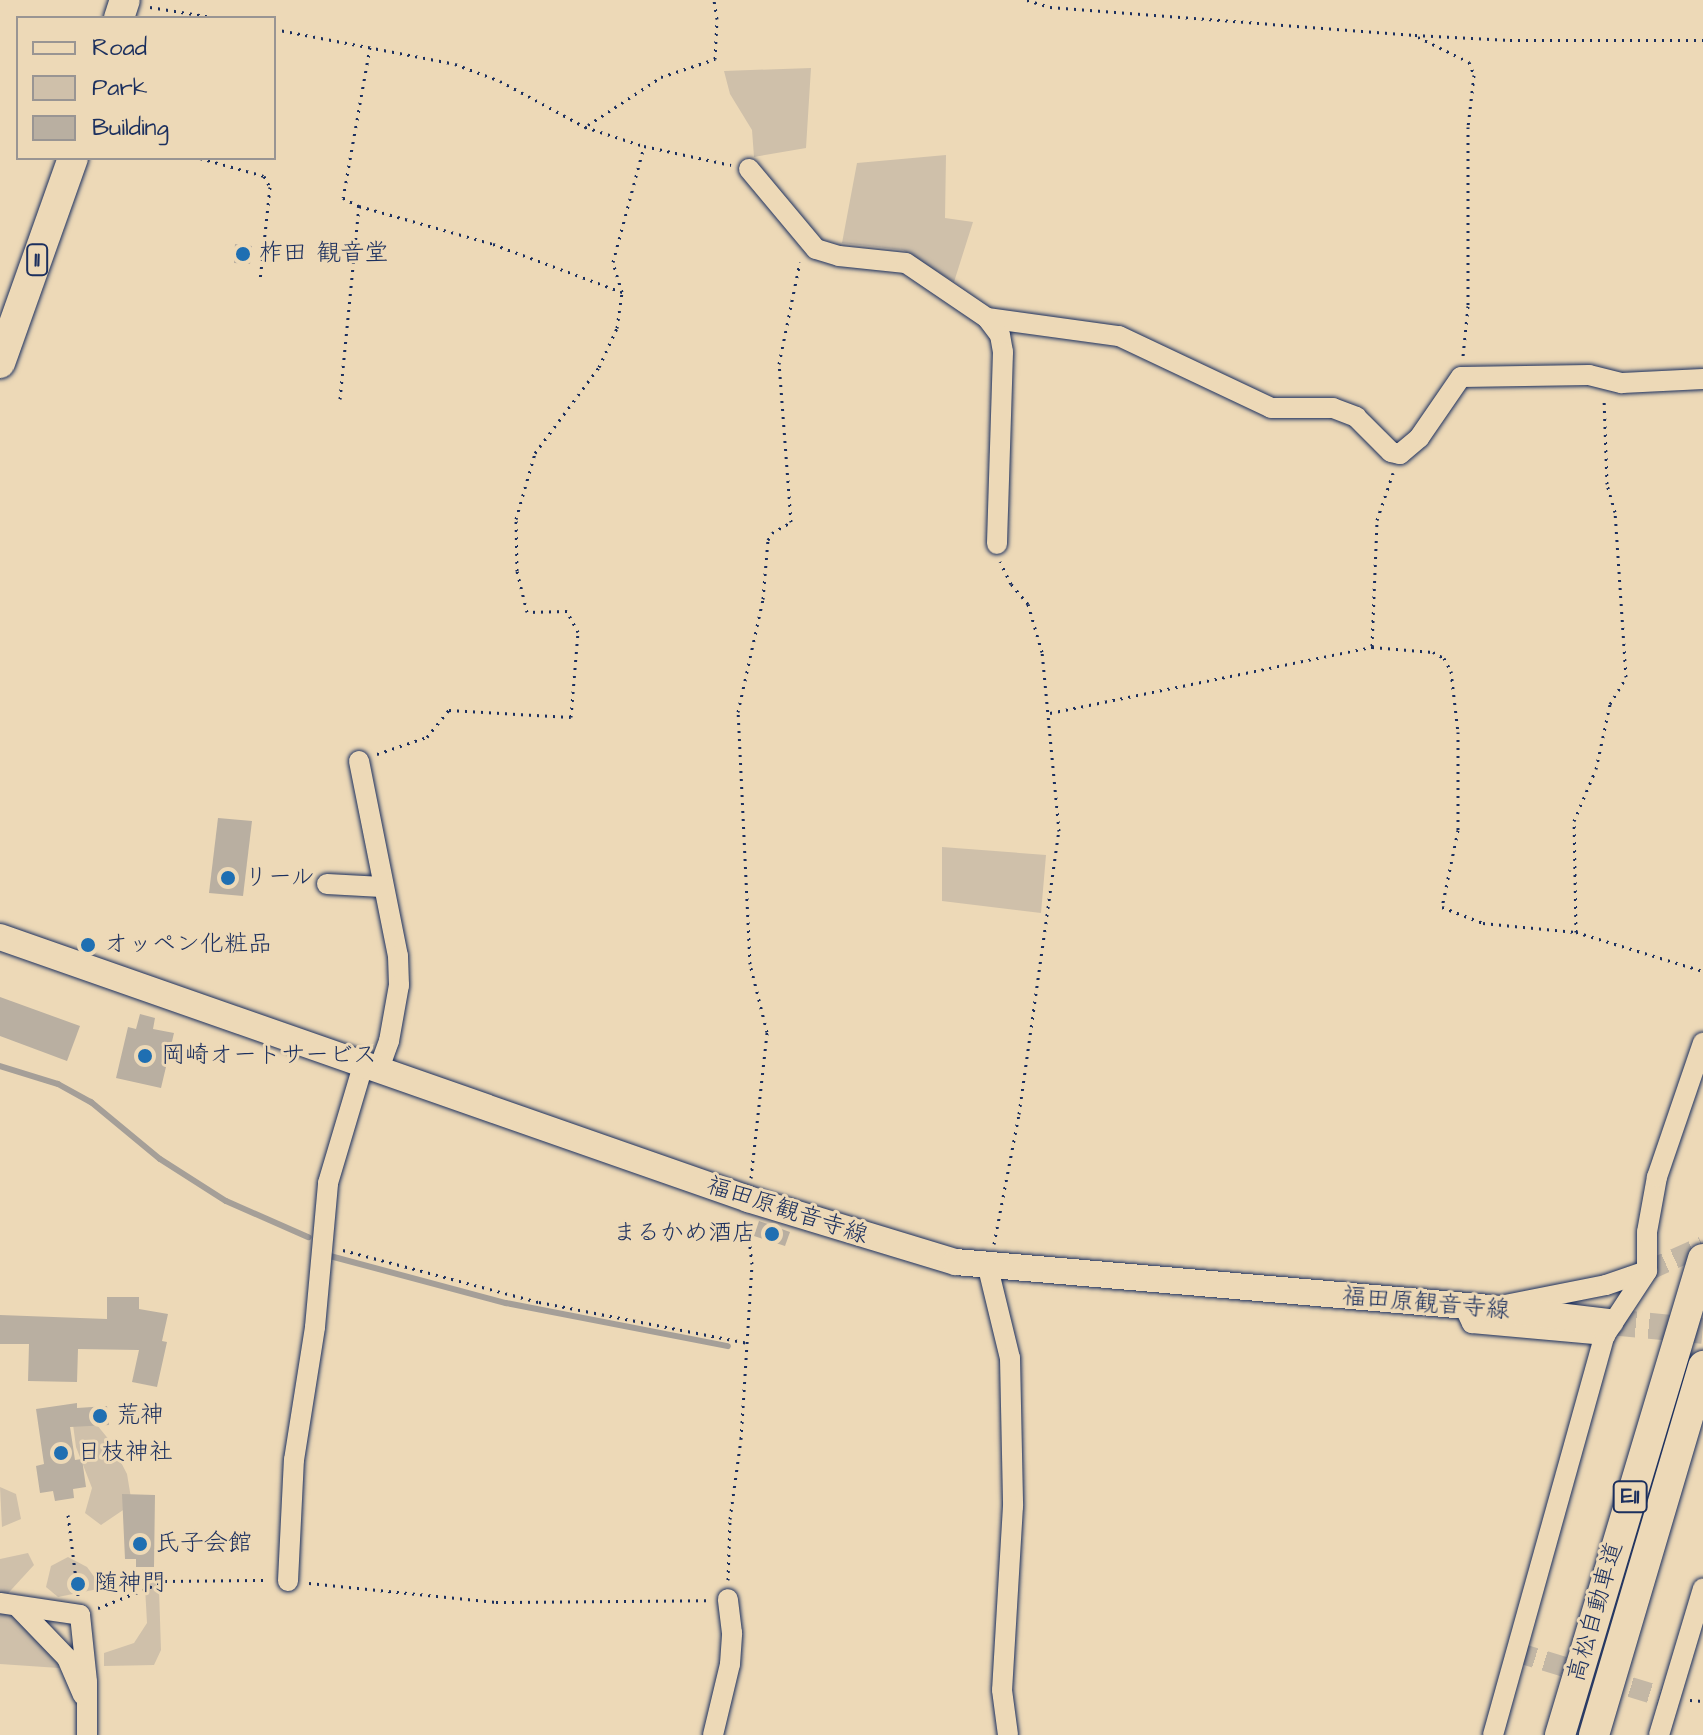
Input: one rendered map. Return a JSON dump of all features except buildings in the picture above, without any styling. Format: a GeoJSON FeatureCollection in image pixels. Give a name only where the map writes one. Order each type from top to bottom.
{"type":"FeatureCollection","features":[{"type":"Feature","properties":{"kind":"highway","name":"11"},"geometry":{"type":"LineString","coordinates":[[0,363],[72,160]]}},
{"type":"Feature","properties":{"kind":"highway","name":"高松自動車道"},"geometry":{"type":"LineString","coordinates":[[1560,1735],[1703,1259]]}},
{"type":"Feature","properties":{"kind":"highway","name":"高松自動車道"},"geometry":{"type":"LineString","coordinates":[[1594,1735],[1703,1366]]}},
{"type":"Feature","properties":{"kind":"main road","name":"福田原観音寺線"},"geometry":{"type":"LineString","coordinates":[[0,937],[748,1199],[889,1245],[988,1268],[1477,1307],[1608,1328]]}},
{"type":"Feature","properties":{"kind":"street"},"geometry":{"type":"LineString","coordinates":[[749,169],[816,249],[839,256],[906,263],[987,318],[1000,335],[1003,352],[997,544]]}},
{"type":"Feature","properties":{"kind":"street"},"geometry":{"type":"LineString","coordinates":[[987,318],[1119,336],[1271,408],[1333,408],[1356,417],[1391,452],[1400,454],[1419,438],[1461,377],[1589,375],[1622,383],[1703,379]]}},
{"type":"Feature","properties":{"kind":"street"},"geometry":{"type":"LineString","coordinates":[[288,1581],[294,1460],[315,1327],[328,1183],[372,1065],[389,1041],[399,985],[398,956],[359,761]]}},
{"type":"Feature","properties":{"kind":"street"},"geometry":{"type":"LineString","coordinates":[[327,884],[382,887]]}},
{"type":"Feature","properties":{"kind":"street"},"geometry":{"type":"LineString","coordinates":[[1493,1735],[1608,1328],[1647,1271],[1647,1232],[1657,1177],[1703,1043]]}},
{"type":"Feature","properties":{"kind":"street"},"geometry":{"type":"LineString","coordinates":[[988,1268],[1010,1358],[1013,1506],[1002,1690],[1008,1735]]}},
{"type":"Feature","properties":{"kind":"street"},"geometry":{"type":"LineString","coordinates":[[1477,1307],[1606,1285],[1647,1271]]}},
{"type":"Feature","properties":{"kind":"street"},"geometry":{"type":"LineString","coordinates":[[1659,1735],[1703,1588]]}},
{"type":"Feature","properties":{"kind":"street"},"geometry":{"type":"LineString","coordinates":[[713,1735],[730,1664],[732,1633],[728,1599]]}},
{"type":"Feature","properties":{"kind":"street"},"geometry":{"type":"LineString","coordinates":[[8,1604],[80,1615],[87,1735]]}},
{"type":"Feature","properties":{"kind":"street"},"geometry":{"type":"LineString","coordinates":[[8,1604],[67,1658],[87,1704]]}},
{"type":"Feature","properties":{"kind":"path"},"geometry":{"type":"LineString","coordinates":[[585,127],[661,77],[715,59],[717,19],[714,0]]}},
{"type":"Feature","properties":{"kind":"path"},"geometry":{"type":"LineString","coordinates":[[1027,0],[1050,7],[1415,35],[1510,40],[1703,40]]}},
{"type":"Feature","properties":{"kind":"path"},"geometry":{"type":"LineString","coordinates":[[122,7],[208,16]]}},
{"type":"Feature","properties":{"kind":"path"},"geometry":{"type":"LineString","coordinates":[[187,16],[188,12]]}},
{"type":"Feature","properties":{"kind":"path"},"geometry":{"type":"LineString","coordinates":[[276,29],[455,64],[500,81],[585,127],[644,146],[749,169]]}},
{"type":"Feature","properties":{"kind":"path"},"geometry":{"type":"LineString","coordinates":[[1415,35],[1469,62],[1474,75],[1468,127],[1468,306],[1461,377]]}},
{"type":"Feature","properties":{"kind":"path"},"geometry":{"type":"LineString","coordinates":[[370,47],[343,198],[359,206],[493,244],[622,292]]}},
{"type":"Feature","properties":{"kind":"path"},"geometry":{"type":"LineString","coordinates":[[359,761],[427,737],[449,710],[571,717],[578,632],[567,611],[527,612],[517,571],[516,519],[535,453],[599,367],[617,328],[622,292],[613,262],[644,146]]}},
{"type":"Feature","properties":{"kind":"path"},"geometry":{"type":"LineString","coordinates":[[207,160],[264,176],[270,187],[260,281]]}},
{"type":"Feature","properties":{"kind":"path"},"geometry":{"type":"LineString","coordinates":[[340,399],[359,206]]}},
{"type":"Feature","properties":{"kind":"path"},"geometry":{"type":"LineString","coordinates":[[68,1515],[80,1615],[165,1581],[225,1578],[288,1581],[496,1602],[728,1599],[730,1519],[748,1343],[752,1264],[746,1236],[748,1199],[767,1032],[750,964],[738,712],[763,599],[768,540],[772,533],[791,522],[779,364],[806,239]]}},
{"type":"Feature","properties":{"kind":"path"},"geometry":{"type":"LineString","coordinates":[[1576,932],[1574,821],[1596,769],[1610,704],[1626,677],[1615,512],[1607,484],[1603,380]]}},
{"type":"Feature","properties":{"kind":"path"},"geometry":{"type":"LineString","coordinates":[[1372,647],[1377,520],[1400,454]]}},
{"type":"Feature","properties":{"kind":"path"},"geometry":{"type":"LineString","coordinates":[[988,1268],[1011,1166],[1059,831],[1050,713],[1035,622],[1000,564],[997,544]]}},
{"type":"Feature","properties":{"kind":"path"},"geometry":{"type":"LineString","coordinates":[[1050,713],[1372,647],[1433,652],[1444,658],[1451,671],[1458,732],[1458,830],[1442,907],[1483,923],[1576,932],[1703,971]]}},
{"type":"Feature","properties":{"kind":"path"},"geometry":{"type":"LineString","coordinates":[[321,1243],[509,1295],[748,1343]]}},
{"type":"Feature","properties":{"kind":"green space"},"geometry":{"type":"Polygon","coordinates":[[[811,68],[806,148],[754,157],[752,130],[730,94],[724,71],[811,68]]]}},
{"type":"Feature","properties":{"kind":"green space"},"geometry":{"type":"Polygon","coordinates":[[[946,155],[945,218],[973,222],[954,282],[903,250],[842,243],[857,163],[946,155]]]}},
{"type":"Feature","properties":{"kind":"green space"},"geometry":{"type":"Polygon","coordinates":[[[942,847],[1046,855],[1041,913],[942,901],[942,847]]]}},
{"type":"Feature","properties":{"kind":"green space"},"geometry":{"type":"Polygon","coordinates":[[[84,1409],[110,1441],[127,1474],[132,1504],[101,1525],[85,1513],[92,1488],[76,1447],[72,1417],[84,1409]]]}},
{"type":"Feature","properties":{"kind":"green space"},"geometry":{"type":"Polygon","coordinates":[[[0,1487],[16,1494],[21,1519],[2,1527],[0,1487]]]}},
{"type":"Feature","properties":{"kind":"green space"},"geometry":{"type":"Polygon","coordinates":[[[28,1553],[34,1565],[0,1602],[0,1559],[28,1553]]]}},
{"type":"Feature","properties":{"kind":"green space"},"geometry":{"type":"Polygon","coordinates":[[[68,1557],[87,1567],[98,1582],[98,1589],[58,1597],[46,1587],[51,1566],[68,1557]]]}},
{"type":"Feature","properties":{"kind":"green space"},"geometry":{"type":"Polygon","coordinates":[[[154,1581],[159,1589],[161,1650],[154,1665],[104,1666],[104,1653],[134,1643],[147,1623],[145,1587],[154,1581]]]}},
{"type":"Feature","properties":{"kind":"green space"},"geometry":{"type":"Polygon","coordinates":[[[0,1608],[61,1657],[59,1668],[0,1664],[0,1608]]]}},
{"type":"Feature","properties":{"kind":"waterway"},"geometry":{"type":"LineString","coordinates":[[0,1066],[58,1084],[91,1102],[160,1159],[226,1201],[308,1237]]}},
{"type":"Feature","properties":{"kind":"waterway"},"geometry":{"type":"LineString","coordinates":[[330,1256],[506,1303],[728,1346]]}},
{"type":"Feature","properties":{"kind":"tunnel"},"geometry":{"type":"LineString","coordinates":[[1647,1271],[1703,1246]]}},
{"type":"Feature","properties":{"kind":"tunnel"},"geometry":{"type":"LineString","coordinates":[[1610,1322],[1703,1331]]}},
{"type":"Feature","properties":{"kind":"tunnel"},"geometry":{"type":"LineString","coordinates":[[1516,1652],[1670,1699]]}},
{"type":"Feature","properties":{"kind":"place","name":"柞田 観音堂"},"geometry":{"type":"Point","coordinates":[243,254]}},
{"type":"Feature","properties":{"kind":"place","name":"リール"},"geometry":{"type":"Point","coordinates":[228,878]}},
{"type":"Feature","properties":{"kind":"place","name":"オッペン化粧品"},"geometry":{"type":"Point","coordinates":[88,945]}},
{"type":"Feature","properties":{"kind":"place","name":"岡崎オートサービス"},"geometry":{"type":"Point","coordinates":[145,1056]}},
{"type":"Feature","properties":{"kind":"place","name":"まるかめ酒店"},"geometry":{"type":"Point","coordinates":[772,1234]}},
{"type":"Feature","properties":{"kind":"place","name":"荒神"},"geometry":{"type":"Point","coordinates":[100,1416]}},
{"type":"Feature","properties":{"kind":"place","name":"日枝神社"},"geometry":{"type":"Point","coordinates":[61,1453]}},
{"type":"Feature","properties":{"kind":"place","name":"氏子会館"},"geometry":{"type":"Point","coordinates":[140,1544]}},
{"type":"Feature","properties":{"kind":"place","name":"随神門"},"geometry":{"type":"Point","coordinates":[78,1584]}}]}
